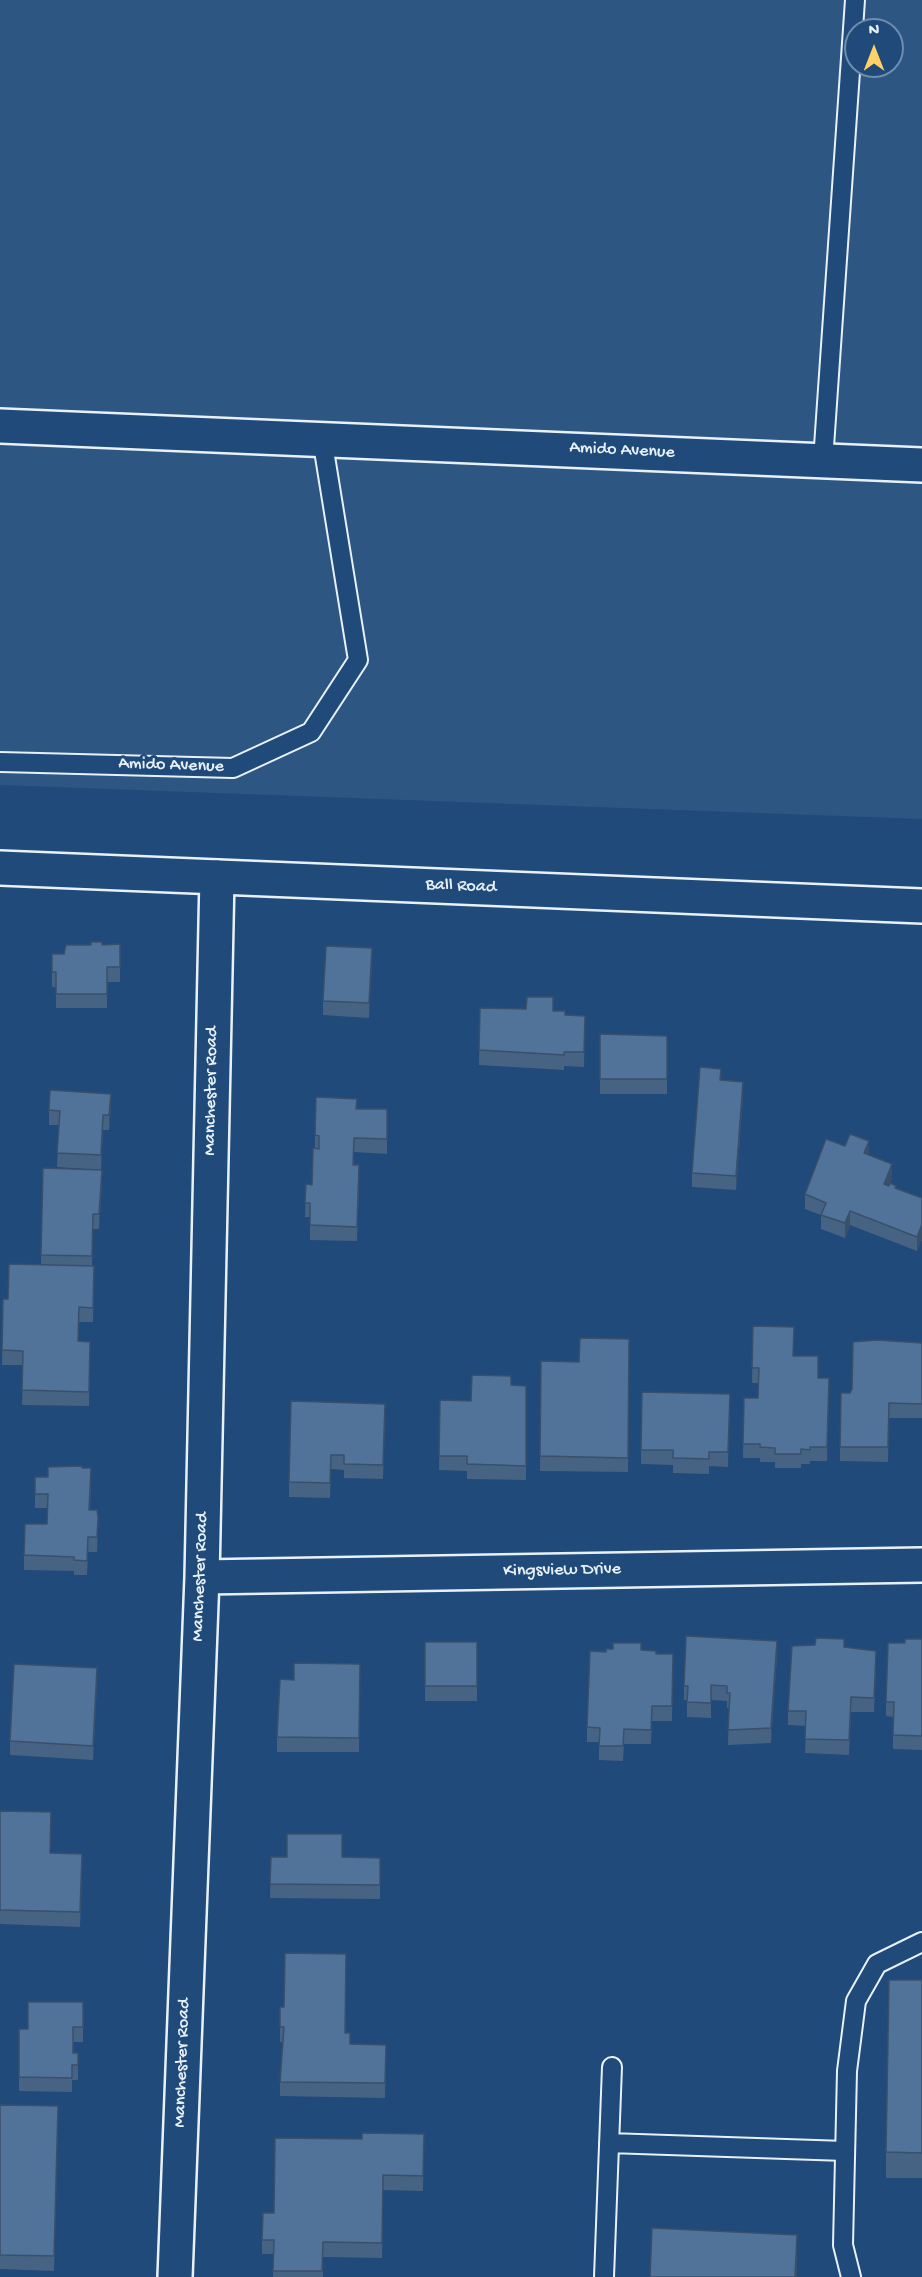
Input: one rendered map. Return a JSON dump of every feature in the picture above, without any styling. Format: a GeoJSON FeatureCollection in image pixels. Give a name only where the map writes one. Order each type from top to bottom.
{"type":"FeatureCollection","features":[{"type":"Feature","properties":{"kind":"street","name":"Amido Avenue"},"geometry":{"type":"LineString","coordinates":[[0,426],[922,465]]}},
{"type":"Feature","properties":{"kind":"street","name":"Ball Road"},"geometry":{"type":"LineString","coordinates":[[0,868],[922,906]]}},
{"type":"Feature","properties":{"kind":"street","name":"Manchester Road"},"geometry":{"type":"LineString","coordinates":[[175,2277],[202,1577],[217,877]]}},
{"type":"Feature","properties":{"kind":"street","name":"Kingsview Drive"},"geometry":{"type":"LineString","coordinates":[[202,1577],[922,1565]]}},
{"type":"Feature","properties":{"kind":"lane"},"geometry":{"type":"LineString","coordinates":[[823,461],[855,0]]}},
{"type":"Feature","properties":{"kind":"lane","name":"Amido Avenue"},"geometry":{"type":"LineString","coordinates":[[0,762],[233,768],[311,732],[358,660],[322,438]]}},
{"type":"Feature","properties":{"kind":"lane"},"geometry":{"type":"LineString","coordinates":[[852,2277],[843,2245],[847,2071],[856,2001],[877,1964],[922,1942]]}},
{"type":"Feature","properties":{"kind":"lane"},"geometry":{"type":"LineString","coordinates":[[604,2277],[612,2067]]}},
{"type":"Feature","properties":{"kind":"lane"},"geometry":{"type":"LineString","coordinates":[[609,2144],[845,2151]]}},
{"type":"Feature","properties":{"kind":"shaded area"},"geometry":{"type":"Polygon","coordinates":[[[0,0],[922,0],[922,819],[0,785],[0,0]]]}},
{"type":"Feature","properties":{"kind":"building"},"geometry":{"type":"Polygon","coordinates":[[[91,942],[102,942],[102,945],[120,944],[120,967],[107,967],[107,994],[56,994],[56,972],[52,972],[52,954],[64,954],[66,945],[91,945],[91,942]]]}},
{"type":"Feature","properties":{"kind":"building"},"geometry":{"type":"Polygon","coordinates":[[[326,946],[372,948],[369,1003],[323,1001],[326,946]]]}},
{"type":"Feature","properties":{"kind":"building"},"geometry":{"type":"Polygon","coordinates":[[[527,997],[553,997],[553,1011],[565,1011],[565,1015],[585,1016],[584,1052],[564,1052],[564,1055],[479,1050],[480,1008],[526,1009],[527,997]]]}},
{"type":"Feature","properties":{"kind":"building"},"geometry":{"type":"Polygon","coordinates":[[[600,1034],[667,1036],[667,1079],[600,1079],[600,1034]]]}},
{"type":"Feature","properties":{"kind":"building"},"geometry":{"type":"Polygon","coordinates":[[[700,1067],[721,1069],[720,1080],[743,1082],[736,1176],[692,1173],[700,1067]]]}},
{"type":"Feature","properties":{"kind":"building"},"geometry":{"type":"Polygon","coordinates":[[[50,1090],[111,1094],[109,1115],[103,1115],[101,1155],[57,1153],[60,1111],[49,1110],[50,1090]]]}},
{"type":"Feature","properties":{"kind":"building"},"geometry":{"type":"Polygon","coordinates":[[[316,1097],[357,1099],[356,1109],[387,1109],[387,1139],[354,1138],[353,1165],[359,1165],[357,1227],[310,1225],[310,1203],[305,1203],[306,1184],[312,1185],[313,1148],[319,1149],[319,1136],[315,1135],[316,1097]]]}},
{"type":"Feature","properties":{"kind":"building"},"geometry":{"type":"Polygon","coordinates":[[[850,1134],[869,1141],[864,1153],[892,1164],[884,1184],[889,1186],[890,1183],[896,1186],[895,1188],[922,1198],[922,1224],[917,1237],[850,1211],[845,1223],[821,1215],[826,1203],[805,1194],[826,1139],[845,1146],[850,1134]]]}},
{"type":"Feature","properties":{"kind":"building"},"geometry":{"type":"Polygon","coordinates":[[[43,1168],[102,1170],[99,1214],[93,1214],[92,1256],[41,1255],[43,1168]]]}},
{"type":"Feature","properties":{"kind":"building"},"geometry":{"type":"Polygon","coordinates":[[[9,1264],[94,1266],[93,1308],[79,1307],[78,1341],[90,1342],[89,1392],[22,1390],[23,1351],[2,1350],[3,1299],[8,1299],[9,1264]]]}},
{"type":"Feature","properties":{"kind":"building"},"geometry":{"type":"Polygon","coordinates":[[[753,1326],[794,1327],[793,1356],[818,1356],[818,1378],[829,1378],[827,1447],[801,1449],[801,1454],[775,1454],[775,1448],[760,1447],[760,1444],[743,1444],[744,1398],[758,1398],[759,1368],[752,1368],[753,1326]]]}},
{"type":"Feature","properties":{"kind":"building"},"geometry":{"type":"Polygon","coordinates":[[[580,1338],[629,1339],[628,1458],[540,1456],[541,1361],[579,1362],[580,1338]]]}},
{"type":"Feature","properties":{"kind":"building"},"geometry":{"type":"Polygon","coordinates":[[[877,1340],[922,1343],[922,1404],[889,1403],[888,1447],[840,1447],[841,1393],[850,1393],[852,1389],[853,1342],[877,1340]]]}},
{"type":"Feature","properties":{"kind":"building"},"geometry":{"type":"Polygon","coordinates":[[[472,1375],[511,1376],[511,1385],[526,1386],[526,1466],[467,1464],[467,1456],[439,1456],[440,1400],[471,1401],[472,1375]]]}},
{"type":"Feature","properties":{"kind":"building"},"geometry":{"type":"Polygon","coordinates":[[[642,1392],[730,1394],[728,1452],[709,1452],[709,1459],[673,1458],[673,1450],[641,1450],[642,1392]]]}},
{"type":"Feature","properties":{"kind":"building"},"geometry":{"type":"Polygon","coordinates":[[[291,1401],[385,1404],[383,1465],[344,1464],[344,1455],[331,1455],[330,1483],[289,1482],[291,1401]]]}},
{"type":"Feature","properties":{"kind":"building"},"geometry":{"type":"Polygon","coordinates":[[[82,1466],[82,1468],[91,1468],[89,1510],[97,1510],[98,1518],[97,1537],[88,1537],[87,1561],[74,1560],[74,1557],[24,1555],[25,1524],[47,1524],[48,1494],[35,1494],[35,1477],[48,1477],[48,1467],[82,1466]]]}},
{"type":"Feature","properties":{"kind":"building"},"geometry":{"type":"Polygon","coordinates":[[[686,1636],[777,1641],[771,1728],[728,1730],[730,1693],[727,1693],[727,1686],[711,1685],[711,1703],[687,1702],[688,1686],[684,1686],[686,1636]]]}},
{"type":"Feature","properties":{"kind":"building"},"geometry":{"type":"Polygon","coordinates":[[[816,1638],[844,1639],[844,1647],[876,1651],[874,1698],[851,1697],[849,1740],[805,1739],[806,1711],[788,1711],[792,1646],[815,1645],[816,1638]]]}},
{"type":"Feature","properties":{"kind":"building"},"geometry":{"type":"Polygon","coordinates":[[[905,1639],[922,1639],[922,1736],[893,1735],[894,1702],[886,1702],[888,1643],[905,1643],[905,1639]]]}},
{"type":"Feature","properties":{"kind":"building"},"geometry":{"type":"Polygon","coordinates":[[[425,1642],[477,1642],[477,1686],[425,1686],[425,1642]]]}},
{"type":"Feature","properties":{"kind":"building"},"geometry":{"type":"Polygon","coordinates":[[[613,1643],[641,1643],[641,1650],[656,1651],[656,1654],[673,1654],[672,1706],[652,1706],[651,1730],[624,1729],[623,1746],[599,1746],[600,1728],[587,1727],[590,1651],[606,1652],[606,1649],[613,1649],[613,1643]]]}},
{"type":"Feature","properties":{"kind":"building"},"geometry":{"type":"Polygon","coordinates":[[[294,1663],[360,1664],[359,1738],[277,1737],[280,1679],[294,1680],[294,1663]]]}},
{"type":"Feature","properties":{"kind":"building"},"geometry":{"type":"Polygon","coordinates":[[[14,1664],[97,1668],[93,1746],[10,1741],[14,1664]]]}},
{"type":"Feature","properties":{"kind":"building"},"geometry":{"type":"Polygon","coordinates":[[[0,1811],[51,1812],[50,1853],[82,1854],[80,1912],[0,1910],[0,1811]]]}},
{"type":"Feature","properties":{"kind":"building"},"geometry":{"type":"Polygon","coordinates":[[[287,1834],[342,1834],[342,1857],[380,1858],[380,1885],[270,1884],[271,1857],[287,1857],[287,1834]]]}},
{"type":"Feature","properties":{"kind":"building"},"geometry":{"type":"Polygon","coordinates":[[[285,1953],[346,1954],[345,2033],[350,2033],[350,2044],[386,2045],[385,2083],[280,2082],[284,2027],[280,2027],[280,2007],[284,2007],[285,1953]]]}},
{"type":"Feature","properties":{"kind":"building"},"geometry":{"type":"Polygon","coordinates":[[[889,1980],[922,1980],[922,2153],[886,2152],[889,1980]]]}},
{"type":"Feature","properties":{"kind":"building"},"geometry":{"type":"Polygon","coordinates":[[[28,2002],[83,2002],[83,2027],[73,2027],[73,2053],[78,2053],[78,2065],[72,2065],[72,2078],[19,2077],[19,2029],[28,2029],[28,2002]]]}},
{"type":"Feature","properties":{"kind":"building"},"geometry":{"type":"Polygon","coordinates":[[[0,2105],[58,2106],[54,2256],[0,2255],[0,2105]]]}},
{"type":"Feature","properties":{"kind":"building"},"geometry":{"type":"Polygon","coordinates":[[[362,2133],[424,2134],[423,2176],[383,2175],[382,2243],[323,2242],[322,2271],[273,2271],[274,2240],[262,2240],[263,2213],[274,2213],[275,2138],[362,2139],[362,2133]]]}},
{"type":"Feature","properties":{"kind":"building"},"geometry":{"type":"Polygon","coordinates":[[[652,2228],[797,2235],[795,2277],[650,2277],[652,2228]]]}}]}
